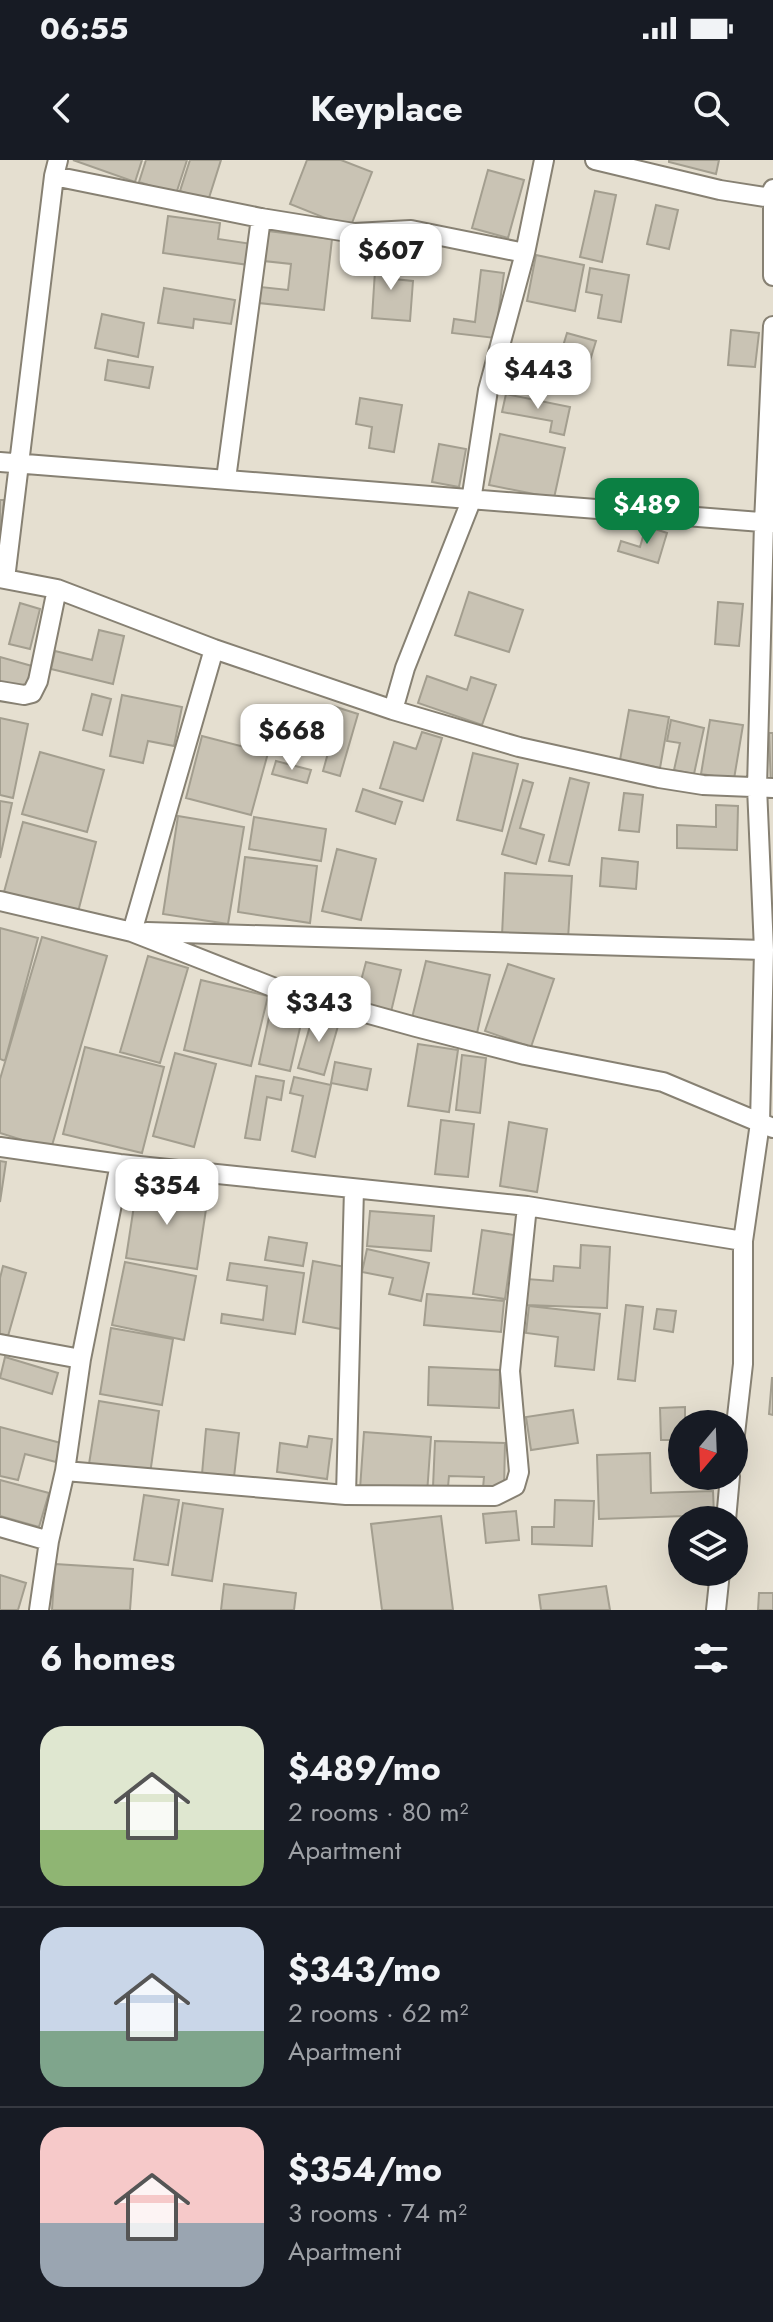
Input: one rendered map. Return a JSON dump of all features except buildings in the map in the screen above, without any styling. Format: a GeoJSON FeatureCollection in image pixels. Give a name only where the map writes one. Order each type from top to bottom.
{"type":"FeatureCollection","features":[{"type":"Feature","properties":{"kind":"street"},"geometry":{"type":"LineString","coordinates":[[393,710],[405,668],[471,501],[488,390],[525,253],[544,160]]}},
{"type":"Feature","properties":{"kind":"street"},"geometry":{"type":"LineString","coordinates":[[595,160],[720,190],[772,193],[773,276]]}},
{"type":"Feature","properties":{"kind":"street"},"geometry":{"type":"LineString","coordinates":[[525,253],[411,230],[354,233],[261,218],[56,168],[9,463],[2,578],[57,589],[214,649],[393,710],[519,747],[659,778],[703,785],[765,788]]}},
{"type":"Feature","properties":{"kind":"street"},"geometry":{"type":"LineString","coordinates":[[226,479],[261,218]]}},
{"type":"Feature","properties":{"kind":"street"},"geometry":{"type":"LineString","coordinates":[[738,1410],[743,1364],[743,1241],[766,1126],[765,788],[773,326]]}},
{"type":"Feature","properties":{"kind":"street"},"geometry":{"type":"LineString","coordinates":[[9,463],[768,523]]}},
{"type":"Feature","properties":{"kind":"street"},"geometry":{"type":"LineString","coordinates":[[0,691],[24,695],[32,693],[38,681],[57,589]]}},
{"type":"Feature","properties":{"kind":"street"},"geometry":{"type":"LineString","coordinates":[[132,932],[214,649]]}},
{"type":"Feature","properties":{"kind":"street"},"geometry":{"type":"LineString","coordinates":[[0,901],[132,932],[275,988],[525,1055],[663,1082],[766,1126]]}},
{"type":"Feature","properties":{"kind":"street"},"geometry":{"type":"LineString","coordinates":[[132,932],[764,950]]}},
{"type":"Feature","properties":{"kind":"street"},"geometry":{"type":"LineString","coordinates":[[0,1147],[120,1164],[527,1206],[743,1241]]}},
{"type":"Feature","properties":{"kind":"street"},"geometry":{"type":"LineString","coordinates":[[39,1610],[49,1541],[65,1471],[81,1359],[120,1164]]}},
{"type":"Feature","properties":{"kind":"street"},"geometry":{"type":"LineString","coordinates":[[346,1495],[354,1189]]}},
{"type":"Feature","properties":{"kind":"street"},"geometry":{"type":"LineString","coordinates":[[65,1471],[346,1495],[495,1496],[515,1486],[519,1472],[510,1371],[527,1206]]}},
{"type":"Feature","properties":{"kind":"street"},"geometry":{"type":"LineString","coordinates":[[0,1344],[81,1359]]}},
{"type":"Feature","properties":{"kind":"street"},"geometry":{"type":"LineString","coordinates":[[0,1527],[49,1541]]}},
{"type":"Feature","properties":{"kind":"street"},"geometry":{"type":"LineString","coordinates":[[716,1610],[719,1586]]}}]}
